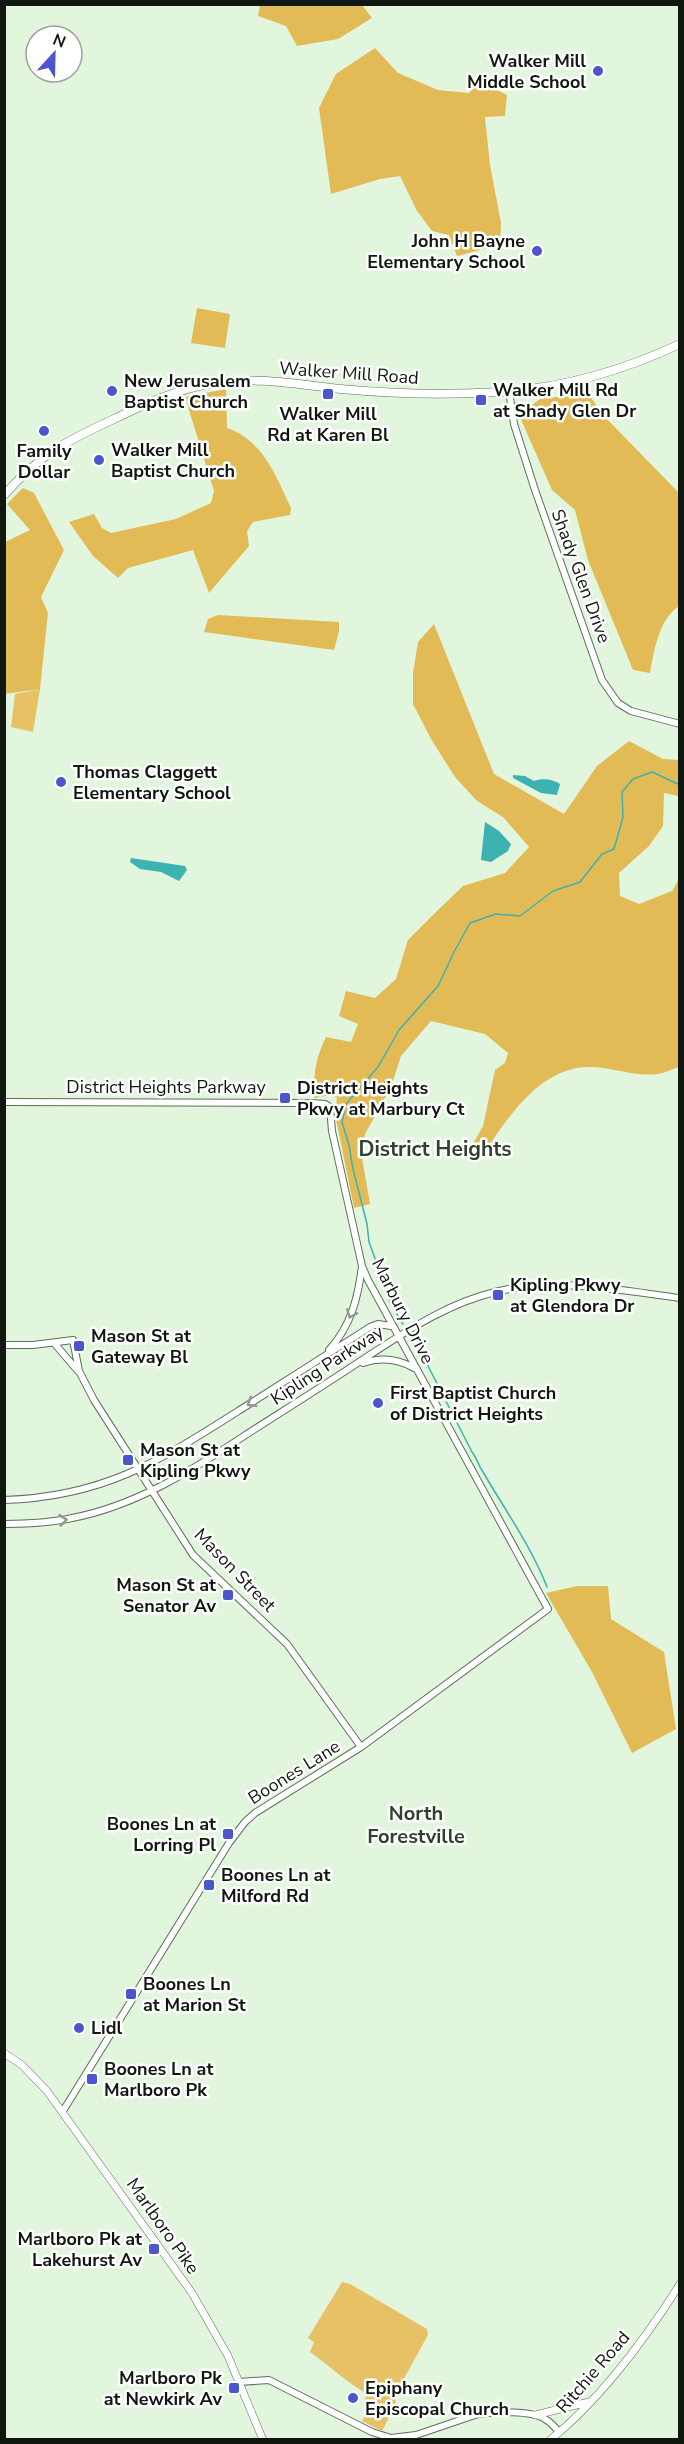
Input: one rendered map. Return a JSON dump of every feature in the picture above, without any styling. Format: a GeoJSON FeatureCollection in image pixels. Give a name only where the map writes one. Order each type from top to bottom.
{"type":"FeatureCollection","features":[{"type":"Feature","properties":{"kind":"main road","name":"Walker Mill Road"},"geometry":{"type":"LineString","coordinates":[[4,495],[35,464],[59,445],[152,401],[194,387],[242,381],[387,392],[509,391],[572,382],[602,374],[680,345]]}},
{"type":"Feature","properties":{"kind":"main road","name":"Marlboro Pike"},"geometry":{"type":"LineString","coordinates":[[4,2053],[37,2080],[63,2111],[183,2279],[214,2329],[263,2439]]}},
{"type":"Feature","properties":{"kind":"main road","name":"Ritchie Road"},"geometry":{"type":"LineString","coordinates":[[559,2432],[592,2401],[641,2340],[680,2284]]}},
{"type":"Feature","properties":{"kind":"main road"},"geometry":{"type":"LineString","coordinates":[[535,2415],[592,2401]]}},
{"type":"Feature","properties":{"kind":"main road"},"geometry":{"type":"LineString","coordinates":[[550,2439],[559,2432]]}},
{"type":"Feature","properties":{"kind":"street","name":"Shady Glen Drive"},"geometry":{"type":"LineString","coordinates":[[509,391],[514,424],[538,499],[602,680],[618,703],[631,711],[680,724]]}},
{"type":"Feature","properties":{"kind":"street","name":"District Heights Parkway"},"geometry":{"type":"LineString","coordinates":[[4,1102],[328,1105]]}},
{"type":"Feature","properties":{"kind":"street","name":"Marbury Drive"},"geometry":{"type":"LineString","coordinates":[[328,1105],[362,1266],[391,1326],[548,1609]]}},
{"type":"Feature","properties":{"kind":"street"},"geometry":{"type":"LineString","coordinates":[[325,1356],[338,1340],[350,1318],[357,1299],[362,1266]]}},
{"type":"Feature","properties":{"kind":"street","name":"Kipling Parkway"},"geometry":{"type":"LineString","coordinates":[[4,1524],[73,1518],[151,1491],[194,1468],[408,1329],[464,1301],[519,1287],[550,1284],[680,1298]]}},
{"type":"Feature","properties":{"kind":"street","name":"Kipling Parkway"},"geometry":{"type":"LineString","coordinates":[[4,1500],[58,1496],[139,1470],[177,1450],[375,1325],[391,1326]]}},
{"type":"Feature","properties":{"kind":"street","name":"Mason Street"},"geometry":{"type":"LineString","coordinates":[[54,1343],[73,1340],[79,1371],[94,1400],[193,1555],[287,1644],[361,1747]]}},
{"type":"Feature","properties":{"kind":"street"},"geometry":{"type":"LineString","coordinates":[[4,1345],[54,1343],[79,1371]]}},
{"type":"Feature","properties":{"kind":"street"},"geometry":{"type":"LineString","coordinates":[[354,1365],[384,1359],[402,1362],[415,1368]]}},
{"type":"Feature","properties":{"kind":"street","name":"Boones Lane"},"geometry":{"type":"LineString","coordinates":[[63,2111],[244,1821],[264,1806],[361,1747],[548,1609]]}},
{"type":"Feature","properties":{"kind":"street","name":"Ritchie Road"},"geometry":{"type":"LineString","coordinates":[[239,2382],[269,2380],[372,2432],[391,2438],[416,2435],[478,2414],[498,2412],[535,2415],[547,2420],[559,2432]]}},
{"type":"Feature","properties":{"kind":"shaded area"},"geometry":{"type":"Polygon","coordinates":[[[260,5],[362,5],[372,18],[338,39],[297,46],[286,26],[258,16],[260,5]]]}},
{"type":"Feature","properties":{"kind":"shaded area"},"geometry":{"type":"Polygon","coordinates":[[[375,48],[398,73],[438,90],[469,93],[477,80],[507,95],[505,116],[485,117],[490,165],[501,223],[500,245],[457,256],[449,235],[432,231],[417,211],[400,176],[380,179],[331,194],[319,108],[336,74],[375,48]]]}},
{"type":"Feature","properties":{"kind":"shaded area"},"geometry":{"type":"Polygon","coordinates":[[[197,308],[230,314],[225,348],[191,343],[197,308]]]}},
{"type":"Feature","properties":{"kind":"shaded area"},"geometry":{"type":"Polygon","coordinates":[[[226,389],[227,428],[250,441],[267,460],[291,508],[290,515],[253,522],[247,531],[249,546],[209,593],[193,550],[128,568],[118,578],[93,556],[69,522],[94,514],[102,528],[111,533],[176,519],[211,503],[214,491],[185,397],[226,389]]]}},
{"type":"Feature","properties":{"kind":"shaded area"},"geometry":{"type":"Polygon","coordinates":[[[588,393],[603,415],[679,493],[679,606],[662,627],[650,673],[633,670],[588,560],[575,510],[552,490],[519,415],[540,399],[588,393]]]}},
{"type":"Feature","properties":{"kind":"shaded area"},"geometry":{"type":"Polygon","coordinates":[[[23,488],[34,493],[64,550],[41,597],[48,613],[40,689],[5,694],[5,542],[30,530],[7,504],[23,488]]]}},
{"type":"Feature","properties":{"kind":"shaded area"},"geometry":{"type":"Polygon","coordinates":[[[218,615],[339,622],[339,631],[334,650],[204,632],[208,619],[218,615]]]}},
{"type":"Feature","properties":{"kind":"shaded area"},"geometry":{"type":"Polygon","coordinates":[[[434,624],[494,774],[564,814],[597,766],[629,741],[663,759],[679,760],[679,796],[664,793],[663,826],[649,846],[619,873],[620,896],[639,904],[672,891],[679,879],[679,1067],[649,1075],[593,1067],[574,1069],[556,1075],[526,1098],[480,1160],[470,1149],[483,1126],[495,1070],[505,1063],[508,1053],[485,1034],[431,1021],[401,1056],[391,1087],[365,1134],[362,1158],[370,1204],[354,1208],[335,1114],[337,1098],[332,1095],[314,1098],[316,1066],[326,1037],[351,1042],[358,1024],[339,1016],[346,991],[375,998],[396,979],[408,940],[437,911],[463,886],[505,873],[529,847],[504,818],[476,800],[455,777],[431,739],[413,704],[413,673],[418,642],[434,624]]]}},
{"type":"Feature","properties":{"kind":"shaded area"},"geometry":{"type":"Polygon","coordinates":[[[40,689],[33,732],[11,727],[15,694],[40,689]]]}},
{"type":"Feature","properties":{"kind":"shaded area"},"geometry":{"type":"Polygon","coordinates":[[[577,1586],[608,1586],[611,1619],[664,1652],[676,1729],[632,1753],[592,1672],[546,1593],[577,1586]]]}},
{"type":"Feature","properties":{"kind":"shaded area"},"geometry":{"type":"Polygon","coordinates":[[[342,2282],[350,2284],[427,2329],[428,2335],[397,2391],[395,2406],[382,2431],[362,2421],[370,2406],[364,2402],[367,2394],[310,2352],[314,2342],[308,2338],[342,2282]]]}},
{"type":"Feature","properties":{"kind":"water"},"geometry":{"type":"Polygon","coordinates":[[[513,775],[525,776],[534,781],[557,782],[560,784],[557,795],[541,793],[513,778],[513,775]]]}},
{"type":"Feature","properties":{"kind":"water"},"geometry":{"type":"Polygon","coordinates":[[[485,822],[499,831],[511,844],[508,851],[491,862],[481,860],[485,822]]]}},
{"type":"Feature","properties":{"kind":"water"},"geometry":{"type":"Polygon","coordinates":[[[131,858],[185,866],[187,870],[179,881],[161,872],[140,869],[130,862],[131,858]]]}},
{"type":"Feature","properties":{"kind":"waterway"},"geometry":{"type":"LineString","coordinates":[[403,1324],[390,1303],[384,1273],[377,1264],[369,1242],[367,1224],[342,1122],[346,1104],[378,1067],[399,1030],[438,986],[470,923],[496,914],[520,916],[553,891],[580,882],[602,854],[614,849],[623,817],[622,792],[633,779],[652,772],[680,785]]}},
{"type":"Feature","properties":{"kind":"waterway"},"geometry":{"type":"LineString","coordinates":[[410,1337],[419,1352],[420,1360],[427,1364],[481,1469],[526,1543],[547,1587]]}},
{"type":"Feature","properties":{"kind":"place","name":"Walker Mill Middle School"},"geometry":{"type":"Point","coordinates":[598,71]}},
{"type":"Feature","properties":{"kind":"place","name":"John H Bayne Elementary School"},"geometry":{"type":"Point","coordinates":[537,251]}},
{"type":"Feature","properties":{"kind":"place","name":"New Jerusalem Baptist Church"},"geometry":{"type":"Point","coordinates":[112,391]}},
{"type":"Feature","properties":{"kind":"place","name":"Walker Mill Rd at Karen Bl"},"geometry":{"type":"Point","coordinates":[328,394]}},
{"type":"Feature","properties":{"kind":"place","name":"Walker Mill Rd at Shady Glen Dr"},"geometry":{"type":"Point","coordinates":[481,400]}},
{"type":"Feature","properties":{"kind":"place","name":"Family Dollar"},"geometry":{"type":"Point","coordinates":[44,431]}},
{"type":"Feature","properties":{"kind":"place","name":"Walker Mill Baptist Church"},"geometry":{"type":"Point","coordinates":[99,460]}},
{"type":"Feature","properties":{"kind":"place","name":"Thomas Claggett Elementary School"},"geometry":{"type":"Point","coordinates":[61,782]}},
{"type":"Feature","properties":{"kind":"place","name":"District Heights Pkwy at Marbury Ct"},"geometry":{"type":"Point","coordinates":[285,1098]}},
{"type":"Feature","properties":{"kind":"place","name":"Kipling Pkwy at Glendora Dr"},"geometry":{"type":"Point","coordinates":[498,1295]}},
{"type":"Feature","properties":{"kind":"place","name":"Mason St at Gateway Bl"},"geometry":{"type":"Point","coordinates":[79,1346]}},
{"type":"Feature","properties":{"kind":"place","name":"First Baptist Church of District Heights"},"geometry":{"type":"Point","coordinates":[378,1403]}},
{"type":"Feature","properties":{"kind":"place","name":"Mason St at Kipling Pkwy"},"geometry":{"type":"Point","coordinates":[128,1460]}},
{"type":"Feature","properties":{"kind":"place","name":"Mason St at Senator Av"},"geometry":{"type":"Point","coordinates":[228,1595]}},
{"type":"Feature","properties":{"kind":"place","name":"Boones Ln at Lorring Pl"},"geometry":{"type":"Point","coordinates":[228,1834]}},
{"type":"Feature","properties":{"kind":"place","name":"Boones Ln at Milford Rd"},"geometry":{"type":"Point","coordinates":[209,1885]}},
{"type":"Feature","properties":{"kind":"place","name":"Boones Ln at Marion St"},"geometry":{"type":"Point","coordinates":[131,1994]}},
{"type":"Feature","properties":{"kind":"place","name":"Lidl"},"geometry":{"type":"Point","coordinates":[79,2028]}},
{"type":"Feature","properties":{"kind":"place","name":"Boones Ln at Marlboro Pk"},"geometry":{"type":"Point","coordinates":[92,2079]}},
{"type":"Feature","properties":{"kind":"place","name":"Marlboro Pk at Lakehurst Av"},"geometry":{"type":"Point","coordinates":[154,2249]}},
{"type":"Feature","properties":{"kind":"place","name":"Marlboro Pk at Newkirk Av"},"geometry":{"type":"Point","coordinates":[234,2388]}},
{"type":"Feature","properties":{"kind":"place","name":"Epiphany Episcopal Church"},"geometry":{"type":"Point","coordinates":[353,2398]}},
{"type":"Feature","properties":{"kind":"district","name":"District Heights"},"geometry":{"type":"Point","coordinates":[435,1149]}},
{"type":"Feature","properties":{"kind":"district","name":"North Forestville"},"geometry":{"type":"Point","coordinates":[416,1824]}}]}
